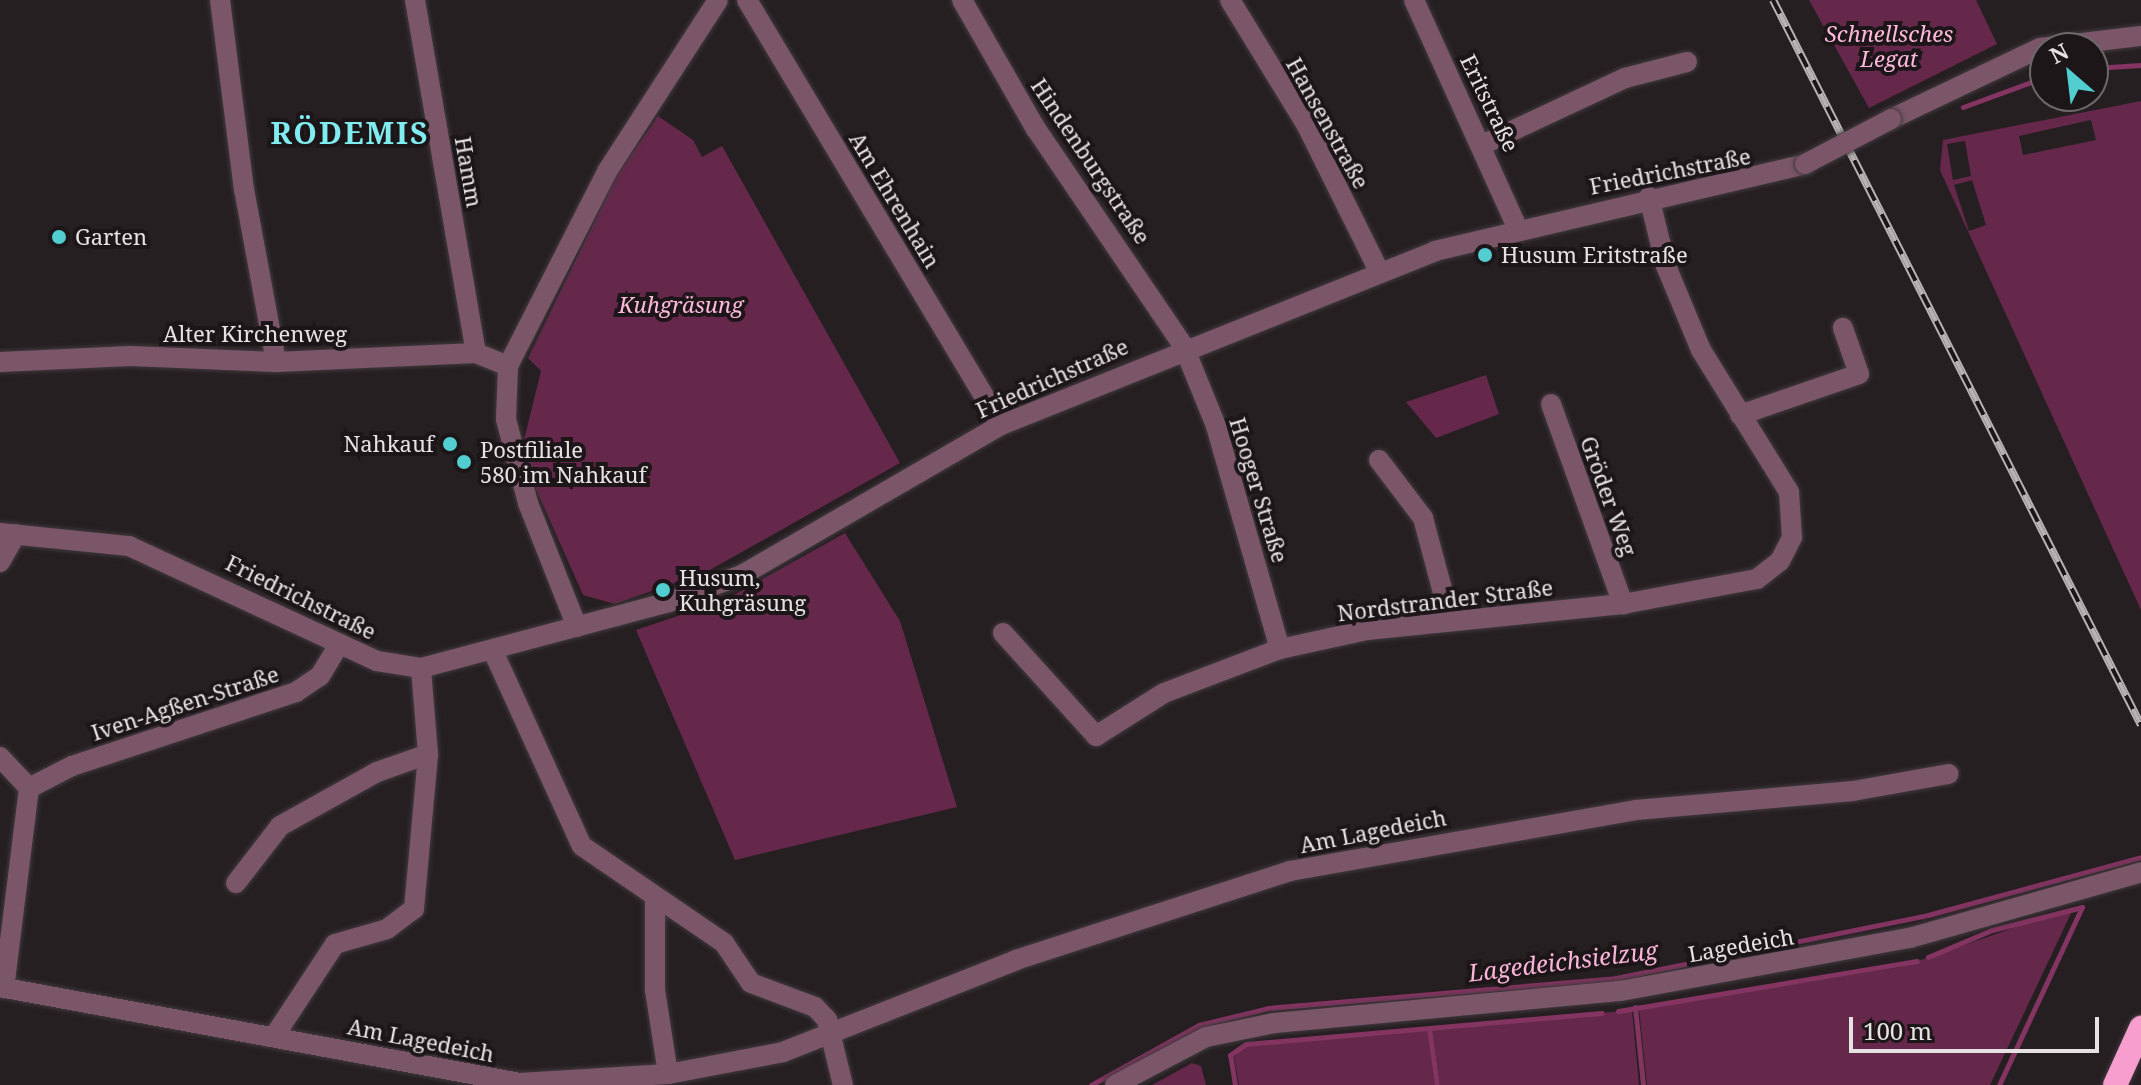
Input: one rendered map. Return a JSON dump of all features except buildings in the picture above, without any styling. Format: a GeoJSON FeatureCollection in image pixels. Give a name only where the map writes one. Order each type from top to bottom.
{"type":"FeatureCollection","features":[{"type":"Feature","properties":{"kind":"highway"},"geometry":{"type":"LineString","coordinates":[[2115,1085],[2141,1028]]}},
{"type":"Feature","properties":{"kind":"street"},"geometry":{"type":"LineString","coordinates":[[220,0],[276,362]]}},
{"type":"Feature","properties":{"kind":"street","name":"Hamm"},"geometry":{"type":"LineString","coordinates":[[415,0],[476,353]]}},
{"type":"Feature","properties":{"kind":"street"},"geometry":{"type":"LineString","coordinates":[[577,627],[528,503],[506,419],[508,366],[608,170],[718,0]]}},
{"type":"Feature","properties":{"kind":"street","name":"Am Ehrenhain"},"geometry":{"type":"LineString","coordinates":[[747,0],[1001,425]]}},
{"type":"Feature","properties":{"kind":"street","name":"Hindenburgstraße"},"geometry":{"type":"LineString","coordinates":[[962,0],[1036,129],[1184,347]]}},
{"type":"Feature","properties":{"kind":"street","name":"Hansenstraße"},"geometry":{"type":"LineString","coordinates":[[1230,0],[1306,124],[1379,271]]}},
{"type":"Feature","properties":{"kind":"street","name":"Eritstraße"},"geometry":{"type":"LineString","coordinates":[[1414,0],[1484,144],[1518,229]]}},
{"type":"Feature","properties":{"kind":"street","name":"Friedrichstraße"},"geometry":{"type":"LineString","coordinates":[[8,534],[129,546],[339,644],[421,668],[577,627],[742,575],[1001,425],[1184,347],[1379,271],[1518,229],[1649,197],[1731,186],[1805,164],[2040,48],[2141,36]]}},
{"type":"Feature","properties":{"kind":"street"},"geometry":{"type":"LineString","coordinates":[[1484,144],[1625,78],[1687,62]]}},
{"type":"Feature","properties":{"kind":"street"},"geometry":{"type":"LineString","coordinates":[[1649,197],[1682,309],[1740,415],[1859,374],[1843,328]]}},
{"type":"Feature","properties":{"kind":"street","name":"Hooger Straße"},"geometry":{"type":"LineString","coordinates":[[1184,347],[1216,426],[1280,649]]}},
{"type":"Feature","properties":{"kind":"street","name":"Alter Kirchenweg"},"geometry":{"type":"LineString","coordinates":[[0,362],[130,356],[276,362],[476,353],[508,366]]}},
{"type":"Feature","properties":{"kind":"street","name":"Gröder Weg"},"geometry":{"type":"LineString","coordinates":[[1551,404],[1623,604]]}},
{"type":"Feature","properties":{"kind":"street","name":"Nordstrander Straße"},"geometry":{"type":"LineString","coordinates":[[1003,633],[1096,736],[1164,693],[1280,649],[1450,619],[1623,604],[1757,579],[1780,561],[1792,537],[1789,492],[1740,415]]}},
{"type":"Feature","properties":{"kind":"street"},"geometry":{"type":"LineString","coordinates":[[1379,460],[1423,518],[1450,619]]}},
{"type":"Feature","properties":{"kind":"street"},"geometry":{"type":"LineString","coordinates":[[0,562],[8,534]]}},
{"type":"Feature","properties":{"kind":"street","name":"Iven-Agßen-Straße"},"geometry":{"type":"LineString","coordinates":[[29,788],[72,766],[296,692],[320,676],[339,644]]}},
{"type":"Feature","properties":{"kind":"street"},"geometry":{"type":"LineString","coordinates":[[493,651],[582,846],[655,902],[724,943],[751,983],[815,1007],[832,1035],[843,1085]]}},
{"type":"Feature","properties":{"kind":"street"},"geometry":{"type":"LineString","coordinates":[[275,1035],[335,944],[387,929],[414,909],[428,754],[421,668]]}},
{"type":"Feature","properties":{"kind":"street"},"geometry":{"type":"LineString","coordinates":[[236,883],[280,826],[377,772],[428,754]]}},
{"type":"Feature","properties":{"kind":"street"},"geometry":{"type":"LineString","coordinates":[[0,757],[29,788],[2,988]]}},
{"type":"Feature","properties":{"kind":"street","name":"Am Lagedeich"},"geometry":{"type":"LineString","coordinates":[[2,988],[275,1035],[520,1083],[668,1074],[832,1035],[1016,960],[1290,871],[1636,810],[1853,791],[1948,774]]}},
{"type":"Feature","properties":{"kind":"street","name":"Lagedeich"},"geometry":{"type":"LineString","coordinates":[[1115,1085],[1206,1037],[1274,1023],[1620,991],[1910,938],[2141,872]]}},
{"type":"Feature","properties":{"kind":"street"},"geometry":{"type":"LineString","coordinates":[[655,902],[655,990],[668,1074]]}},
{"type":"Feature","properties":{"kind":"green space","name":"Schnellsches Legat"},"geometry":{"type":"Polygon","coordinates":[[[1809,0],[1976,0],[1997,44],[1869,108],[1809,0]]]}},
{"type":"Feature","properties":{"kind":"green space"},"geometry":{"type":"Polygon","coordinates":[[[2141,101],[2141,610],[1940,170],[1943,140],[2085,112],[2109,112],[2109,107],[2141,101]],[[2091,120],[2019,136],[2023,155],[2096,140],[2091,120]],[[1965,141],[1947,144],[1953,180],[1971,176],[1965,141]],[[1972,180],[1954,185],[1969,231],[1986,225],[1972,180]]]}},
{"type":"Feature","properties":{"kind":"green space","name":"Kuhgräsung"},"geometry":{"type":"Polygon","coordinates":[[[658,116],[693,140],[702,157],[722,146],[900,463],[708,571],[615,604],[583,595],[531,478],[522,448],[541,371],[528,358],[617,175],[658,116]]]}},
{"type":"Feature","properties":{"kind":"green space"},"geometry":{"type":"Polygon","coordinates":[[[1486,375],[1499,414],[1436,438],[1406,402],[1486,375]]]}},
{"type":"Feature","properties":{"kind":"green space"},"geometry":{"type":"Polygon","coordinates":[[[845,533],[900,621],[957,807],[735,860],[636,630],[725,600],[845,533]]]}},
{"type":"Feature","properties":{"kind":"green space"},"geometry":{"type":"Polygon","coordinates":[[[2074,907],[1990,1085],[1647,1085],[1639,1009],[1901,967],[2074,907]]]}},
{"type":"Feature","properties":{"kind":"green space"},"geometry":{"type":"Polygon","coordinates":[[[1632,1010],[1639,1085],[1440,1085],[1432,1030],[1632,1010]]]}},
{"type":"Feature","properties":{"kind":"green space"},"geometry":{"type":"Polygon","coordinates":[[[1428,1029],[1435,1085],[1239,1085],[1234,1057],[1243,1047],[1428,1029]]]}},
{"type":"Feature","properties":{"kind":"green space"},"geometry":{"type":"Polygon","coordinates":[[[1192,1063],[1201,1066],[1206,1085],[1152,1085],[1192,1063]]]}},
{"type":"Feature","properties":{"kind":"waterway"},"geometry":{"type":"LineString","coordinates":[[2109,67],[2141,65]]}},
{"type":"Feature","properties":{"kind":"waterway"},"geometry":{"type":"LineString","coordinates":[[1963,107],[2029,83]]}},
{"type":"Feature","properties":{"kind":"waterway","name":"Lagedeichsielzug"},"geometry":{"type":"LineString","coordinates":[[1091,1085],[1199,1025],[1268,1008],[1616,978],[1928,915],[2141,857]]}},
{"type":"Feature","properties":{"kind":"waterway"},"geometry":{"type":"LineString","coordinates":[[1928,957],[1992,930],[2082,907],[1999,1085]]}},
{"type":"Feature","properties":{"kind":"waterway"},"geometry":{"type":"LineString","coordinates":[[1618,1011],[1917,961]]}},
{"type":"Feature","properties":{"kind":"waterway"},"geometry":{"type":"LineString","coordinates":[[1635,1007],[1643,1085]]}},
{"type":"Feature","properties":{"kind":"waterway"},"geometry":{"type":"LineString","coordinates":[[1235,1085],[1230,1055],[1246,1044],[1602,1013]]}},
{"type":"Feature","properties":{"kind":"waterway"},"geometry":{"type":"LineString","coordinates":[[1429,1028],[1437,1085]]}},
{"type":"Feature","properties":{"kind":"railway"},"geometry":{"type":"LineString","coordinates":[[1773,0],[2141,725]]}},
{"type":"Feature","properties":{"kind":"place","name":"Garten"},"geometry":{"type":"Point","coordinates":[59,237]}},
{"type":"Feature","properties":{"kind":"place","name":"Husum Eritstraße"},"geometry":{"type":"Point","coordinates":[1485,255]}},
{"type":"Feature","properties":{"kind":"place","name":"Nahkauf"},"geometry":{"type":"Point","coordinates":[450,444]}},
{"type":"Feature","properties":{"kind":"place","name":"Postfiliale 580 im Nahkauf"},"geometry":{"type":"Point","coordinates":[464,462]}},
{"type":"Feature","properties":{"kind":"place","name":"Husum, Kuhgräsung"},"geometry":{"type":"Point","coordinates":[663,590]}},
{"type":"Feature","properties":{"kind":"district","name":"RÖDEMIS"},"geometry":{"type":"Point","coordinates":[350,133]}}]}
